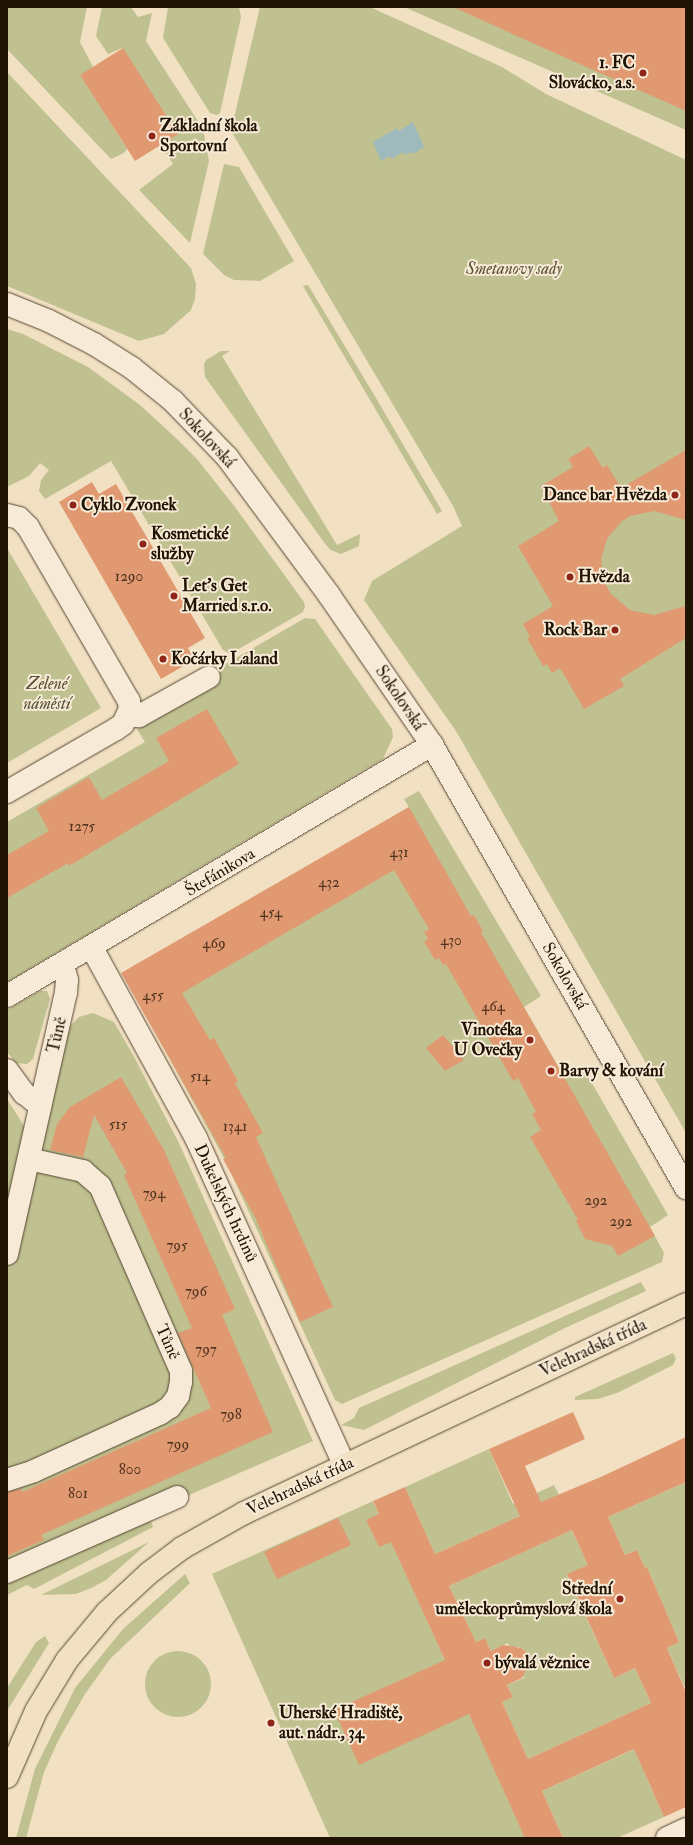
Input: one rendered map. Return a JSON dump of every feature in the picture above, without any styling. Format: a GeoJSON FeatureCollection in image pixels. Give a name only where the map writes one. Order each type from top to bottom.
{"type":"FeatureCollection","features":[{"type":"Feature","properties":{"kind":"main road","name":"Velehradská třída"},"geometry":{"type":"LineString","coordinates":[[7,1777],[19,1745],[50,1685],[92,1629],[128,1592],[164,1561],[210,1531],[344,1465],[686,1304]]}},
{"type":"Feature","properties":{"kind":"street","name":"Sokolovská"},"geometry":{"type":"LineString","coordinates":[[7,304],[49,321],[112,354],[173,402],[213,441],[329,595],[432,745],[686,1188]]}},
{"type":"Feature","properties":{"kind":"street"},"geometry":{"type":"LineString","coordinates":[[7,515],[19,518],[28,527],[129,701],[129,716],[116,729],[7,792]]}},
{"type":"Feature","properties":{"kind":"street"},"geometry":{"type":"LineString","coordinates":[[129,716],[140,716],[210,677]]}},
{"type":"Feature","properties":{"kind":"street","name":"Štefánikova"},"geometry":{"type":"LineString","coordinates":[[7,996],[92,948],[432,745]]}},
{"type":"Feature","properties":{"kind":"street","name":"Dukelských hrdinů"},"geometry":{"type":"LineString","coordinates":[[92,948],[196,1138],[344,1465]]}},
{"type":"Feature","properties":{"kind":"street","name":"Tůně"},"geometry":{"type":"LineString","coordinates":[[7,1254],[68,987],[63,965]]}},
{"type":"Feature","properties":{"kind":"street"},"geometry":{"type":"LineString","coordinates":[[7,1070],[24,1093],[40,1106]]}},
{"type":"Feature","properties":{"kind":"street","name":"Tůně"},"geometry":{"type":"LineString","coordinates":[[7,1480],[34,1471],[166,1411],[178,1396],[181,1377],[100,1186],[83,1171],[29,1159]]}},
{"type":"Feature","properties":{"kind":"street"},"geometry":{"type":"LineString","coordinates":[[7,1572],[177,1497]]}},
{"type":"Feature","properties":{"kind":"street"},"geometry":{"type":"LineString","coordinates":[[668,1838],[686,1829]]}},
{"type":"Feature","properties":{"kind":"green space"},"geometry":{"type":"Polygon","coordinates":[[[7,7],[87,7],[80,42],[93,67],[81,75],[127,149],[124,153],[111,159],[7,49],[7,7]]]}},
{"type":"Feature","properties":{"kind":"green space"},"geometry":{"type":"Polygon","coordinates":[[[102,7],[131,7],[138,17],[152,13],[146,41],[203,129],[209,161],[190,243],[139,190],[173,164],[161,145],[177,134],[122,48],[108,54],[96,36],[102,7]]]}},
{"type":"Feature","properties":{"kind":"green space"},"geometry":{"type":"Polygon","coordinates":[[[168,7],[239,7],[241,17],[220,113],[217,115],[210,113],[163,38],[168,7]]]}},
{"type":"Feature","properties":{"kind":"green space","name":"Smetanovy sady"},"geometry":{"type":"Polygon","coordinates":[[[260,7],[370,7],[502,67],[546,94],[686,160],[686,1133],[456,731],[364,600],[372,581],[462,526],[453,506],[231,131],[260,7]]]}},
{"type":"Feature","properties":{"kind":"green space","name":"1. FC Slovácko, a.s."},"geometry":{"type":"Polygon","coordinates":[[[404,7],[686,7],[686,130],[404,7]]]}},
{"type":"Feature","properties":{"kind":"green space"},"geometry":{"type":"Polygon","coordinates":[[[7,72],[191,268],[196,284],[195,299],[191,310],[164,334],[139,341],[7,286],[7,72]]]}},
{"type":"Feature","properties":{"kind":"green space"},"geometry":{"type":"Polygon","coordinates":[[[224,164],[239,167],[294,261],[260,281],[234,280],[224,275],[203,254],[224,164]]]}},
{"type":"Feature","properties":{"kind":"green space"},"geometry":{"type":"Polygon","coordinates":[[[308,285],[442,511],[437,514],[303,286],[308,285]]]}},
{"type":"Feature","properties":{"kind":"green space"},"geometry":{"type":"Polygon","coordinates":[[[7,329],[23,334],[88,367],[140,405],[177,439],[197,459],[235,507],[304,602],[305,607],[303,612],[230,654],[223,650],[111,461],[45,499],[39,491],[41,480],[49,470],[40,463],[29,476],[7,487],[7,329]]]}},
{"type":"Feature","properties":{"kind":"green space"},"geometry":{"type":"Polygon","coordinates":[[[221,351],[230,351],[222,356],[337,545],[360,534],[359,546],[341,554],[331,550],[326,545],[205,377],[204,364],[206,360],[221,351]]]}},
{"type":"Feature","properties":{"kind":"green space","name":"Zelené náměstí"},"geometry":{"type":"Polygon","coordinates":[[[7,548],[101,708],[7,763],[7,548]]]}},
{"type":"Feature","properties":{"kind":"green space"},"geometry":{"type":"Polygon","coordinates":[[[305,618],[315,619],[392,729],[393,737],[383,759],[7,982],[7,822],[145,742],[137,729],[185,703],[217,669],[305,618]]]}},
{"type":"Feature","properties":{"kind":"green space"},"geometry":{"type":"Polygon","coordinates":[[[419,791],[541,996],[524,1007],[564,1077],[582,1066],[668,1215],[650,1227],[664,1253],[662,1262],[342,1404],[335,1400],[225,1160],[123,974],[409,807],[404,799],[419,791]]]}},
{"type":"Feature","properties":{"kind":"green space"},"geometry":{"type":"Polygon","coordinates":[[[40,991],[47,991],[50,999],[33,1059],[27,1064],[16,1063],[7,1052],[7,1010],[40,991]]]}},
{"type":"Feature","properties":{"kind":"green space"},"geometry":{"type":"Polygon","coordinates":[[[93,1013],[114,1022],[179,1143],[313,1441],[148,1513],[153,1527],[34,1589],[27,1585],[7,1595],[7,1099],[33,1140],[69,1027],[79,1017],[93,1013]]]}},
{"type":"Feature","properties":{"kind":"green space"},"geometry":{"type":"Polygon","coordinates":[[[641,1282],[646,1291],[565,1328],[364,1430],[341,1425],[354,1418],[359,1408],[641,1282]]]}},
{"type":"Feature","properties":{"kind":"green space"},"geometry":{"type":"Polygon","coordinates":[[[673,1353],[676,1359],[673,1365],[617,1393],[598,1399],[575,1400],[575,1397],[673,1353]]]}},
{"type":"Feature","properties":{"kind":"green space"},"geometry":{"type":"Polygon","coordinates":[[[489,1449],[513,1504],[554,1485],[559,1495],[558,1499],[435,1554],[405,1487],[489,1449]]]}},
{"type":"Feature","properties":{"kind":"green space"},"geometry":{"type":"Polygon","coordinates":[[[686,1482],[686,1685],[684,1686],[667,1648],[679,1642],[647,1567],[645,1568],[637,1550],[625,1555],[608,1517],[686,1482]]]}},
{"type":"Feature","properties":{"kind":"green space"},"geometry":{"type":"Polygon","coordinates":[[[373,1501],[526,1838],[330,1838],[212,1574],[373,1501]]]}},
{"type":"Feature","properties":{"kind":"green space"},"geometry":{"type":"Polygon","coordinates":[[[572,1530],[588,1565],[567,1575],[614,1678],[635,1668],[651,1703],[528,1759],[502,1702],[513,1697],[507,1685],[524,1678],[522,1674],[528,1666],[528,1654],[519,1647],[509,1647],[508,1643],[491,1651],[485,1638],[476,1642],[449,1586],[572,1530]]]}},
{"type":"Feature","properties":{"kind":"green space"},"geometry":{"type":"Polygon","coordinates":[[[149,1542],[106,1580],[91,1588],[76,1594],[41,1595],[149,1542]]]}},
{"type":"Feature","properties":{"kind":"green space"},"geometry":{"type":"Polygon","coordinates":[[[185,1574],[190,1583],[110,1659],[85,1694],[59,1739],[44,1772],[26,1838],[16,1838],[35,1769],[75,1688],[123,1629],[185,1574]]]}},
{"type":"Feature","properties":{"kind":"green space"},"geometry":{"type":"Polygon","coordinates":[[[45,1636],[49,1643],[7,1711],[7,1688],[36,1642],[45,1636]]]}},
{"type":"Feature","properties":{"kind":"green space"},"geometry":{"type":"Polygon","coordinates":[[[178,1651],[190,1654],[201,1661],[208,1672],[211,1684],[208,1696],[201,1707],[190,1714],[178,1717],[166,1714],[155,1707],[148,1696],[145,1684],[148,1672],[155,1661],[166,1654],[178,1651]]]}},
{"type":"Feature","properties":{"kind":"green space"},"geometry":{"type":"Polygon","coordinates":[[[655,1740],[665,1763],[644,1772],[664,1817],[617,1838],[563,1838],[542,1791],[655,1740]]]}},
{"type":"Feature","properties":{"kind":"water"},"geometry":{"type":"Polygon","coordinates":[[[413,122],[424,147],[413,154],[411,152],[405,155],[403,152],[392,159],[390,156],[381,161],[373,142],[397,128],[399,131],[413,122]]]}},
{"type":"Feature","properties":{"kind":"building","name":"1. FC Slovácko, a.s."},"geometry":{"type":"Polygon","coordinates":[[[453,7],[686,7],[686,111],[537,45],[453,7]]]}},
{"type":"Feature","properties":{"kind":"building"},"geometry":{"type":"Polygon","coordinates":[[[123,48],[178,134],[135,161],[80,75],[123,48]]]}},
{"type":"Feature","properties":{"kind":"building","name":"Hvězda"},"geometry":{"type":"Polygon","coordinates":[[[589,446],[603,468],[607,465],[621,488],[686,450],[686,520],[654,511],[630,516],[621,522],[607,539],[601,560],[605,583],[611,594],[630,610],[654,615],[686,606],[686,638],[620,679],[624,686],[584,709],[560,668],[552,673],[547,664],[543,666],[527,638],[530,636],[523,624],[553,606],[518,546],[559,521],[541,486],[573,467],[568,459],[589,446]]]}},
{"type":"Feature","properties":{"kind":"building"},"geometry":{"type":"Polygon","coordinates":[[[92,482],[99,494],[116,484],[205,638],[188,648],[194,660],[161,679],[59,502],[92,482]]]}},
{"type":"Feature","properties":{"kind":"building"},"geometry":{"type":"Polygon","coordinates":[[[207,709],[239,764],[69,866],[68,863],[7,898],[7,855],[49,831],[36,808],[89,777],[102,800],[169,761],[156,738],[207,709]]]}},
{"type":"Feature","properties":{"kind":"building"},"geometry":{"type":"Polygon","coordinates":[[[409,807],[471,916],[474,915],[483,931],[481,932],[655,1236],[618,1256],[612,1246],[585,1239],[576,1221],[578,1220],[530,1137],[541,1130],[532,1114],[536,1112],[518,1078],[513,1081],[446,964],[443,965],[439,958],[435,960],[424,942],[428,939],[424,932],[429,929],[394,870],[182,993],[210,1040],[214,1038],[238,1081],[235,1083],[263,1133],[256,1137],[333,1307],[300,1322],[255,1217],[223,1159],[226,1158],[121,973],[409,807]]]}},
{"type":"Feature","properties":{"kind":"building"},"geometry":{"type":"Polygon","coordinates":[[[443,1035],[464,1060],[445,1071],[426,1048],[443,1035]]]}},
{"type":"Feature","properties":{"kind":"building"},"geometry":{"type":"Polygon","coordinates":[[[121,1077],[164,1150],[235,1309],[222,1315],[273,1432],[41,1535],[44,1540],[7,1556],[7,1492],[21,1489],[22,1492],[211,1408],[178,1333],[192,1328],[124,1175],[127,1173],[94,1115],[83,1157],[50,1150],[57,1124],[70,1107],[121,1077]]]}},
{"type":"Feature","properties":{"kind":"building"},"geometry":{"type":"Polygon","coordinates":[[[573,1412],[585,1439],[525,1466],[541,1502],[603,1476],[686,1437],[686,1482],[608,1517],[625,1555],[637,1550],[645,1568],[647,1567],[679,1642],[667,1648],[686,1692],[686,1807],[664,1817],[634,1749],[542,1791],[563,1838],[525,1838],[469,1714],[359,1765],[334,1710],[445,1660],[391,1542],[379,1547],[366,1520],[379,1514],[373,1501],[405,1487],[435,1554],[520,1516],[489,1449],[573,1412]],[[572,1530],[449,1586],[476,1642],[485,1638],[491,1651],[503,1645],[521,1648],[528,1654],[528,1666],[522,1678],[507,1685],[513,1697],[502,1702],[528,1759],[651,1703],[635,1668],[614,1678],[567,1574],[588,1565],[572,1530]]]}},
{"type":"Feature","properties":{"kind":"building"},"geometry":{"type":"Polygon","coordinates":[[[338,1518],[351,1545],[277,1579],[264,1552],[338,1518]]]}},
{"type":"Feature","properties":{"kind":"place","name":"1. FC Slovácko, a.s."},"geometry":{"type":"Point","coordinates":[643,73]}},
{"type":"Feature","properties":{"kind":"place","name":"Základní škola Sportovní"},"geometry":{"type":"Point","coordinates":[152,136]}},
{"type":"Feature","properties":{"kind":"place","name":"Dance bar Hvězda"},"geometry":{"type":"Point","coordinates":[675,495]}},
{"type":"Feature","properties":{"kind":"place","name":"Cyklo Zvonek"},"geometry":{"type":"Point","coordinates":[73,505]}},
{"type":"Feature","properties":{"kind":"place","name":"Kosmetické služby"},"geometry":{"type":"Point","coordinates":[143,544]}},
{"type":"Feature","properties":{"kind":"place","name":"Hvězda"},"geometry":{"type":"Point","coordinates":[570,577]}},
{"type":"Feature","properties":{"kind":"place","name":"Let's Get Married s.r.o."},"geometry":{"type":"Point","coordinates":[174,596]}},
{"type":"Feature","properties":{"kind":"place","name":"Rock Bar"},"geometry":{"type":"Point","coordinates":[615,630]}},
{"type":"Feature","properties":{"kind":"place","name":"Kočárky Laland"},"geometry":{"type":"Point","coordinates":[163,659]}},
{"type":"Feature","properties":{"kind":"place","name":"Vinotéka U Ovečky"},"geometry":{"type":"Point","coordinates":[530,1040]}},
{"type":"Feature","properties":{"kind":"place","name":"Barvy & kování"},"geometry":{"type":"Point","coordinates":[551,1071]}},
{"type":"Feature","properties":{"kind":"place","name":"Střední uměleckoprůmyslová škola"},"geometry":{"type":"Point","coordinates":[620,1599]}},
{"type":"Feature","properties":{"kind":"place","name":"bývalá věznice"},"geometry":{"type":"Point","coordinates":[487,1663]}},
{"type":"Feature","properties":{"kind":"place","name":"Uherské Hradiště, aut. nádr., 34"},"geometry":{"type":"Point","coordinates":[271,1723]}}]}
